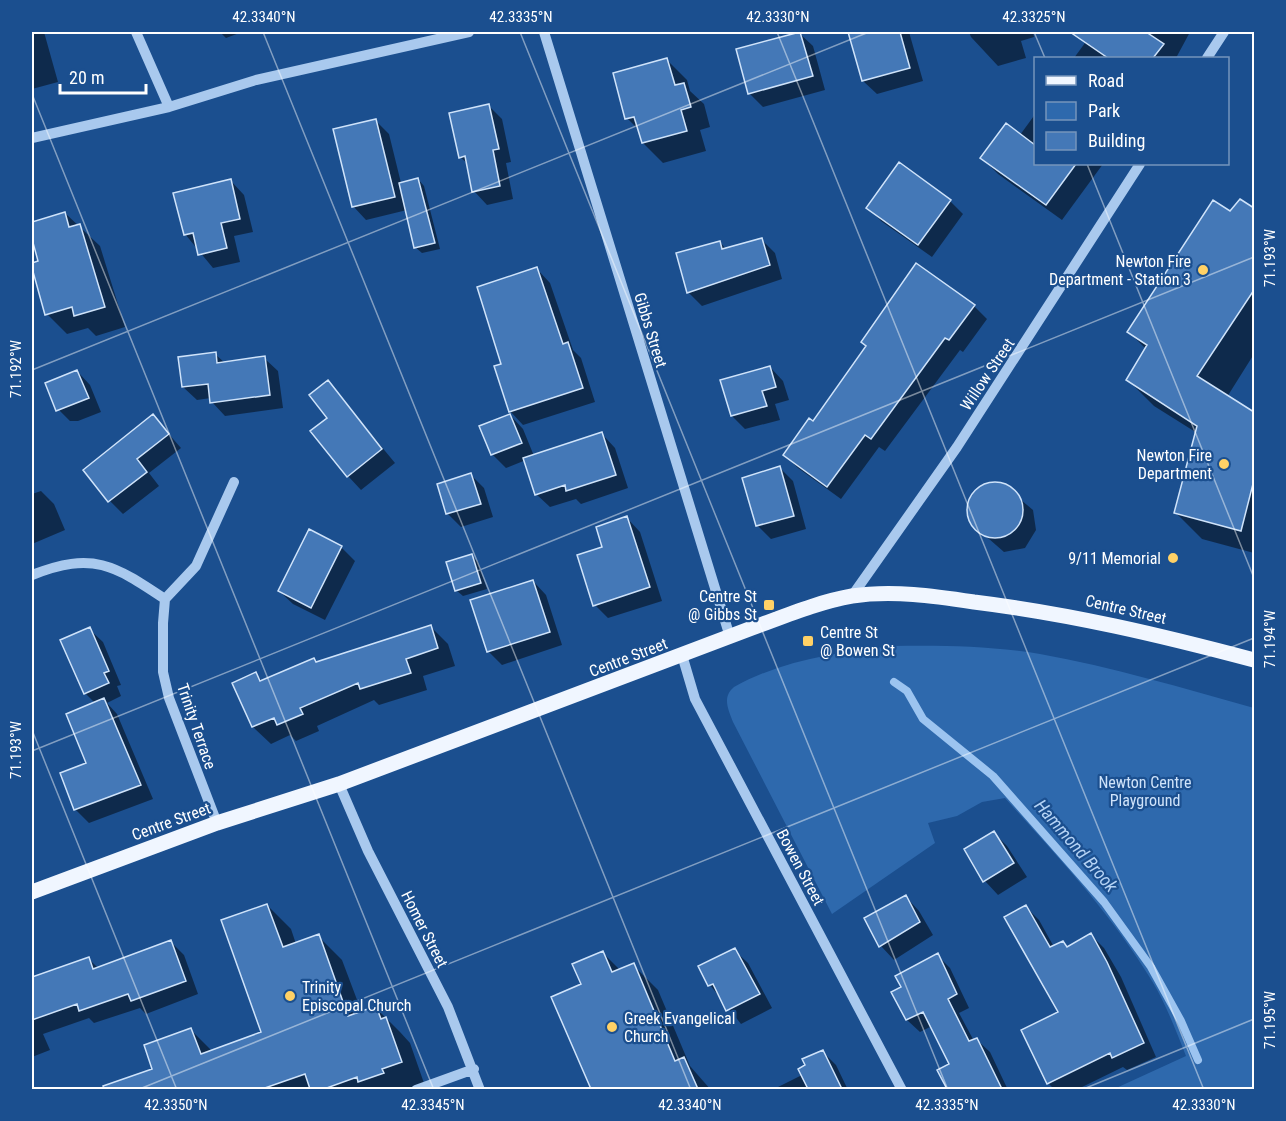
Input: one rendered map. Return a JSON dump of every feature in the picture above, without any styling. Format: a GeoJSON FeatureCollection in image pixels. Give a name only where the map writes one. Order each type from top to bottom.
{"type":"FeatureCollection","features":[{"type":"Feature","properties":{"kind":"main road","name":"Centre Street"},"geometry":{"type":"LineString","coordinates":[[32,892],[217,823],[339,784],[812,607],[852,596],[888,593],[927,596],[1077,616],[1254,660]]}},
{"type":"Feature","properties":{"kind":"street"},"geometry":{"type":"LineString","coordinates":[[136,32],[169,107]]}},
{"type":"Feature","properties":{"kind":"street"},"geometry":{"type":"LineString","coordinates":[[32,138],[169,107],[256,80],[470,32]]}},
{"type":"Feature","properties":{"kind":"street","name":"Gibbs Street"},"geometry":{"type":"LineString","coordinates":[[544,32],[730,637]]}},
{"type":"Feature","properties":{"kind":"street"},"geometry":{"type":"LineString","coordinates":[[1208,57],[1224,32]]}},
{"type":"Feature","properties":{"kind":"street","name":"Willow Street"},"geometry":{"type":"LineString","coordinates":[[852,596],[963,437],[1139,165]]}},
{"type":"Feature","properties":{"kind":"street"},"geometry":{"type":"LineString","coordinates":[[32,575],[62,565],[105,564],[126,573],[165,599],[196,566],[234,482]]}},
{"type":"Feature","properties":{"kind":"street","name":"Trinity Terrace"},"geometry":{"type":"LineString","coordinates":[[165,599],[162,648],[169,698],[217,823]]}},
{"type":"Feature","properties":{"kind":"street","name":"Bowen Street"},"geometry":{"type":"LineString","coordinates":[[682,656],[695,699],[902,1089]]}},
{"type":"Feature","properties":{"kind":"street","name":"Homer Street"},"geometry":{"type":"LineString","coordinates":[[339,784],[368,851],[448,1007],[480,1089]]}},
{"type":"Feature","properties":{"kind":"street"},"geometry":{"type":"LineString","coordinates":[[416,1089],[474,1069]]}},
{"type":"Feature","properties":{"kind":"green space","name":"Newton Centre Playground"},"geometry":{"type":"Polygon","coordinates":[[[893,646],[1004,649],[1040,654],[1121,672],[1254,708],[1254,1089],[1114,1089],[1186,1056],[1162,999],[1136,956],[1083,886],[1005,798],[982,802],[957,816],[928,823],[935,843],[832,914],[733,722],[727,699],[734,687],[772,670],[832,654],[893,646]]]}},
{"type":"Feature","properties":{"kind":"building"},"geometry":{"type":"Polygon","coordinates":[[[800,32],[813,76],[748,94],[736,49],[800,32]]]}},
{"type":"Feature","properties":{"kind":"building"},"geometry":{"type":"Polygon","coordinates":[[[848,32],[900,32],[910,68],[862,81],[848,32]]]}},
{"type":"Feature","properties":{"kind":"building"},"geometry":{"type":"Polygon","coordinates":[[[1070,32],[1146,32],[1164,44],[1154,57],[1107,57],[1070,32]]]}},
{"type":"Feature","properties":{"kind":"building"},"geometry":{"type":"Polygon","coordinates":[[[667,58],[675,85],[684,83],[691,107],[681,110],[687,131],[642,143],[634,117],[625,119],[613,73],[667,58]]]}},
{"type":"Feature","properties":{"kind":"building"},"geometry":{"type":"Polygon","coordinates":[[[489,104],[499,149],[493,150],[500,186],[472,192],[465,156],[459,158],[449,113],[489,104]]]}},
{"type":"Feature","properties":{"kind":"building"},"geometry":{"type":"Polygon","coordinates":[[[376,119],[395,197],[352,207],[333,129],[376,119]]]}},
{"type":"Feature","properties":{"kind":"building"},"geometry":{"type":"Polygon","coordinates":[[[1006,123],[1034,144],[1034,165],[1075,165],[1046,205],[980,158],[1006,123]]]}},
{"type":"Feature","properties":{"kind":"building"},"geometry":{"type":"Polygon","coordinates":[[[899,162],[951,200],[918,245],[866,208],[899,162]]]}},
{"type":"Feature","properties":{"kind":"building"},"geometry":{"type":"Polygon","coordinates":[[[418,178],[435,243],[414,248],[399,183],[418,178]]]}},
{"type":"Feature","properties":{"kind":"building"},"geometry":{"type":"Polygon","coordinates":[[[231,179],[240,219],[221,223],[227,248],[198,255],[193,233],[184,235],[173,193],[231,179]]]}},
{"type":"Feature","properties":{"kind":"building"},"geometry":{"type":"Polygon","coordinates":[[[1240,199],[1254,208],[1254,290],[1197,376],[1254,412],[1254,480],[1241,531],[1174,513],[1197,426],[1126,380],[1147,345],[1127,332],[1213,200],[1230,211],[1240,199]]]}},
{"type":"Feature","properties":{"kind":"building"},"geometry":{"type":"Polygon","coordinates":[[[65,212],[69,227],[80,224],[105,307],[74,316],[72,307],[45,315],[32,268],[32,263],[38,261],[32,239],[32,222],[65,212]]]}},
{"type":"Feature","properties":{"kind":"building"},"geometry":{"type":"Polygon","coordinates":[[[762,238],[770,265],[687,293],[676,253],[720,241],[722,249],[762,238]]]}},
{"type":"Feature","properties":{"kind":"building"},"geometry":{"type":"Polygon","coordinates":[[[916,263],[975,305],[949,340],[945,338],[871,439],[865,435],[827,487],[783,455],[809,418],[813,421],[866,346],[861,342],[916,263]]]}},
{"type":"Feature","properties":{"kind":"building"},"geometry":{"type":"Polygon","coordinates":[[[537,267],[563,344],[568,342],[583,388],[509,412],[494,366],[501,364],[477,287],[537,267]]]}},
{"type":"Feature","properties":{"kind":"building"},"geometry":{"type":"Polygon","coordinates":[[[216,352],[217,363],[265,356],[270,395],[210,403],[208,384],[182,387],[178,357],[216,352]]]}},
{"type":"Feature","properties":{"kind":"building"},"geometry":{"type":"Polygon","coordinates":[[[770,366],[776,387],[762,391],[767,406],[731,416],[720,380],[770,366]]]}},
{"type":"Feature","properties":{"kind":"building"},"geometry":{"type":"Polygon","coordinates":[[[77,370],[89,398],[56,411],[45,383],[77,370]]]}},
{"type":"Feature","properties":{"kind":"building"},"geometry":{"type":"Polygon","coordinates":[[[328,380],[382,449],[347,477],[310,431],[327,418],[309,395],[328,380]]]}},
{"type":"Feature","properties":{"kind":"building"},"geometry":{"type":"Polygon","coordinates":[[[153,414],[169,434],[137,459],[147,472],[108,502],[83,470],[153,414]]]}},
{"type":"Feature","properties":{"kind":"building"},"geometry":{"type":"Polygon","coordinates":[[[510,414],[522,443],[491,455],[479,426],[510,414]]]}},
{"type":"Feature","properties":{"kind":"building"},"geometry":{"type":"Polygon","coordinates":[[[602,432],[616,475],[566,491],[565,485],[535,495],[523,458],[602,432]]]}},
{"type":"Feature","properties":{"kind":"building"},"geometry":{"type":"Polygon","coordinates":[[[780,466],[794,516],[756,526],[742,478],[780,466]]]}},
{"type":"Feature","properties":{"kind":"building"},"geometry":{"type":"Polygon","coordinates":[[[471,473],[481,504],[446,514],[437,484],[471,473]]]}},
{"type":"Feature","properties":{"kind":"building"},"geometry":{"type":"Polygon","coordinates":[[[995,482],[1006,484],[1015,490],[1021,499],[1023,510],[1021,521],[1015,530],[1006,536],[995,538],[984,536],[975,530],[969,521],[967,510],[969,499],[975,490],[984,484],[995,482]]]}},
{"type":"Feature","properties":{"kind":"building"},"geometry":{"type":"Polygon","coordinates":[[[627,516],[650,587],[593,606],[577,555],[602,547],[596,527],[627,516]]]}},
{"type":"Feature","properties":{"kind":"building"},"geometry":{"type":"Polygon","coordinates":[[[309,529],[342,546],[311,608],[278,591],[309,529]]]}},
{"type":"Feature","properties":{"kind":"building"},"geometry":{"type":"Polygon","coordinates":[[[472,554],[481,583],[455,591],[446,562],[472,554]]]}},
{"type":"Feature","properties":{"kind":"building"},"geometry":{"type":"Polygon","coordinates":[[[533,580],[550,632],[487,652],[470,600],[533,580]]]}},
{"type":"Feature","properties":{"kind":"building"},"geometry":{"type":"Polygon","coordinates":[[[431,625],[438,648],[406,659],[411,673],[360,689],[358,683],[300,708],[303,714],[277,725],[274,718],[252,727],[232,683],[256,672],[260,681],[314,658],[316,662],[431,625]]]}},
{"type":"Feature","properties":{"kind":"building"},"geometry":{"type":"Polygon","coordinates":[[[90,627],[109,671],[104,673],[109,683],[84,694],[60,640],[90,627]]]}},
{"type":"Feature","properties":{"kind":"building"},"geometry":{"type":"Polygon","coordinates":[[[104,698],[141,785],[74,810],[60,773],[86,763],[66,714],[104,698]]]}},
{"type":"Feature","properties":{"kind":"building"},"geometry":{"type":"Polygon","coordinates":[[[994,831],[1014,863],[983,882],[964,849],[994,831]]]}},
{"type":"Feature","properties":{"kind":"building"},"geometry":{"type":"Polygon","coordinates":[[[906,895],[920,922],[879,947],[864,918],[906,895]]]}},
{"type":"Feature","properties":{"kind":"building","name":"Trinity Episcopal Church"},"geometry":{"type":"Polygon","coordinates":[[[267,904],[283,947],[319,934],[348,1016],[376,1006],[381,1019],[386,1017],[402,1062],[382,1069],[384,1073],[358,1082],[357,1077],[324,1089],[310,1089],[305,1074],[262,1089],[104,1089],[103,1086],[152,1069],[144,1045],[191,1028],[201,1054],[261,1032],[221,920],[267,904]]]}},
{"type":"Feature","properties":{"kind":"building"},"geometry":{"type":"Polygon","coordinates":[[[1026,905],[1050,947],[1063,941],[1067,947],[1091,933],[1107,962],[1144,1043],[1112,1058],[1110,1053],[1047,1084],[1021,1030],[1058,1012],[1004,917],[1026,905]]]}},
{"type":"Feature","properties":{"kind":"building"},"geometry":{"type":"Polygon","coordinates":[[[171,940],[186,981],[131,1001],[128,994],[79,1011],[77,1004],[32,1020],[32,977],[89,957],[93,969],[171,940]]]}},
{"type":"Feature","properties":{"kind":"building"},"geometry":{"type":"Polygon","coordinates":[[[735,948],[760,994],[726,1011],[713,984],[708,986],[698,966],[735,948]]]}},
{"type":"Feature","properties":{"kind":"building","name":"Greek Evangelical Church"},"geometry":{"type":"Polygon","coordinates":[[[603,951],[612,972],[634,963],[675,1061],[684,1057],[698,1089],[591,1089],[551,997],[581,984],[572,964],[603,951]]]}},
{"type":"Feature","properties":{"kind":"building"},"geometry":{"type":"Polygon","coordinates":[[[938,953],[957,994],[948,999],[969,1041],[977,1038],[1002,1089],[947,1089],[937,1070],[949,1064],[923,1012],[906,1020],[891,992],[901,987],[895,976],[938,953]]]}},
{"type":"Feature","properties":{"kind":"building"},"geometry":{"type":"Polygon","coordinates":[[[823,1050],[842,1089],[808,1089],[798,1069],[805,1065],[802,1059],[823,1050]]]}},
{"type":"Feature","properties":{"kind":"waterway","name":"Hammond Brook"},"geometry":{"type":"LineString","coordinates":[[894,682],[907,691],[923,719],[993,776],[1104,902],[1151,967],[1181,1021],[1198,1060]]}},
{"type":"Feature","properties":{"kind":"place","name":"Newton Fire Department - Station 3"},"geometry":{"type":"Point","coordinates":[1203,270]}},
{"type":"Feature","properties":{"kind":"place","name":"Newton Fire Department"},"geometry":{"type":"Point","coordinates":[1224,464]}},
{"type":"Feature","properties":{"kind":"place","name":"9/11 Memorial"},"geometry":{"type":"Point","coordinates":[1173,558]}},
{"type":"Feature","properties":{"kind":"place","name":"Centre St @ Gibbs St"},"geometry":{"type":"Point","coordinates":[769,605]}},
{"type":"Feature","properties":{"kind":"place","name":"Centre St @ Bowen St"},"geometry":{"type":"Point","coordinates":[808,641]}},
{"type":"Feature","properties":{"kind":"place","name":"Trinity Episcopal Church"},"geometry":{"type":"Point","coordinates":[290,996]}},
{"type":"Feature","properties":{"kind":"place","name":"Greek Evangelical Church"},"geometry":{"type":"Point","coordinates":[612,1027]}}]}
